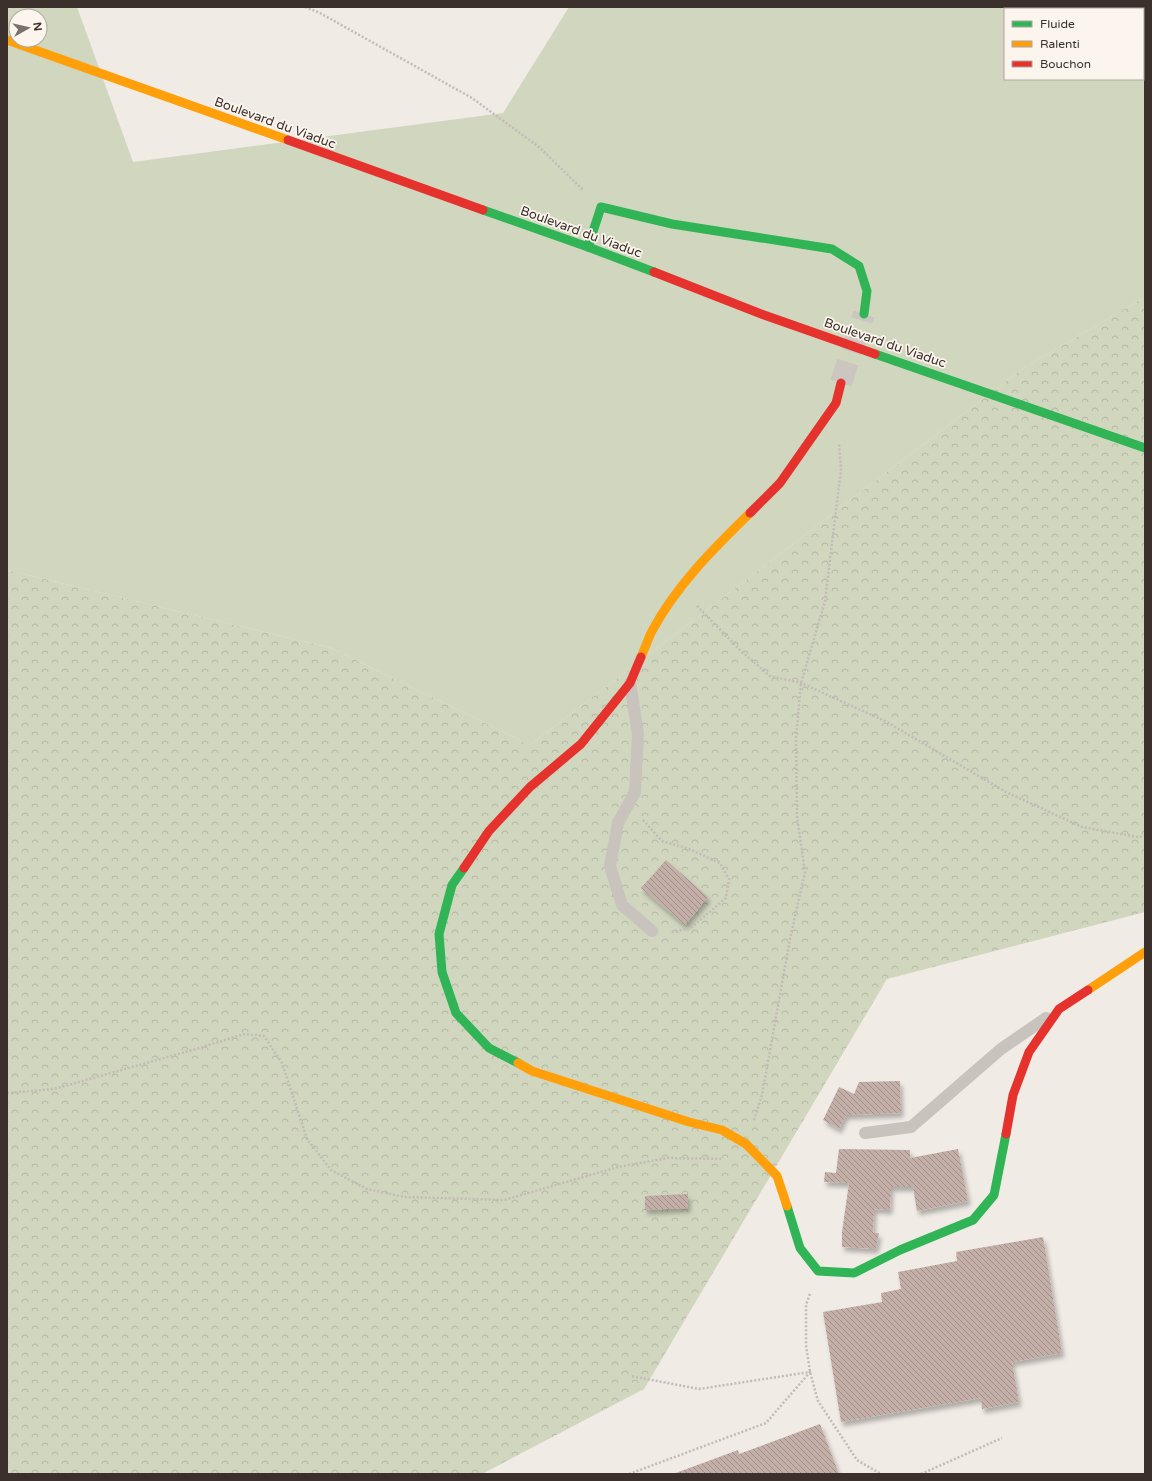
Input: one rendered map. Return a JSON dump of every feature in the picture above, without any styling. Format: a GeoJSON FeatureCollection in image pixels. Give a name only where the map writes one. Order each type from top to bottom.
{"type":"FeatureCollection","features":[{"type":"Feature","properties":{"kind":"street","name":"Boulevard du Viaduc"},"geometry":{"type":"LineString","coordinates":[[7,40],[588,247],[772,317],[1145,448]]}},
{"type":"Feature","properties":{"kind":"street"},"geometry":{"type":"LineString","coordinates":[[588,247],[601,207],[672,224],[832,249],[859,266],[867,291],[864,314]]}},
{"type":"Feature","properties":{"kind":"street"},"geometry":{"type":"LineString","coordinates":[[841,383],[836,403],[780,483],[714,549],[677,592],[652,631],[630,683],[581,744],[530,786],[488,831],[452,885],[439,934],[442,972],[456,1013],[489,1048],[532,1072],[689,1122],[722,1130],[746,1144],[777,1176],[800,1248],[818,1271],[854,1273],[900,1250],[973,1220],[994,1195],[1013,1095],[1029,1052],[1059,1009],[1145,952]]}},
{"type":"Feature","properties":{"kind":"lane"},"geometry":{"type":"LineString","coordinates":[[630,683],[638,734],[635,792],[618,822],[610,866],[622,905],[652,931]]}},
{"type":"Feature","properties":{"kind":"lane"},"geometry":{"type":"LineString","coordinates":[[865,1133],[911,1127],[1001,1049],[1059,1009]]}},
{"type":"Feature","properties":{"kind":"path"},"geometry":{"type":"LineString","coordinates":[[304,7],[320,13],[472,98],[539,147],[601,207]]}},
{"type":"Feature","properties":{"kind":"path"},"geometry":{"type":"LineString","coordinates":[[7,1093],[54,1089],[244,1034],[264,1036],[282,1063],[307,1139],[331,1170],[367,1190],[405,1197],[504,1200],[618,1167],[668,1158],[721,1160],[734,1157],[746,1144],[762,1095],[790,939],[805,872],[797,817],[796,738],[801,683],[825,601],[841,469],[838,440]]}},
{"type":"Feature","properties":{"kind":"path"},"geometry":{"type":"LineString","coordinates":[[677,592],[701,608],[740,650],[770,676],[801,683],[885,721],[1006,792],[1082,827],[1138,837],[1145,836]]}},
{"type":"Feature","properties":{"kind":"path"},"geometry":{"type":"LineString","coordinates":[[635,792],[644,822],[662,841],[688,849],[720,864],[729,879],[726,898],[691,928],[669,933],[652,931]]}},
{"type":"Feature","properties":{"kind":"path"},"geometry":{"type":"LineString","coordinates":[[818,1271],[806,1305],[806,1345],[810,1372],[818,1401],[857,1460],[882,1474]]}},
{"type":"Feature","properties":{"kind":"path"},"geometry":{"type":"LineString","coordinates":[[631,1376],[699,1389],[810,1372]]}},
{"type":"Feature","properties":{"kind":"path"},"geometry":{"type":"LineString","coordinates":[[629,1474],[766,1424],[810,1372]]}},
{"type":"Feature","properties":{"kind":"path"},"geometry":{"type":"LineString","coordinates":[[921,1474],[1002,1438]]}},
{"type":"Feature","properties":{"kind":"green space"},"geometry":{"type":"Polygon","coordinates":[[[7,7],[77,7],[133,162],[503,113],[569,7],[1145,7],[1145,297],[1022,369],[530,745],[331,648],[7,570],[7,7]]]}},
{"type":"Feature","properties":{"kind":"green space"},"geometry":{"type":"Polygon","coordinates":[[[1145,297],[1145,912],[887,979],[644,1389],[482,1474],[7,1474],[7,570],[331,648],[530,745],[1022,369],[1145,297]]]}},
{"type":"Feature","properties":{"kind":"building"},"geometry":{"type":"Polygon","coordinates":[[[666,860],[708,897],[685,925],[641,888],[666,860]]]}},
{"type":"Feature","properties":{"kind":"building"},"geometry":{"type":"Polygon","coordinates":[[[900,1081],[901,1113],[846,1115],[839,1129],[823,1120],[839,1087],[854,1094],[859,1082],[900,1081]]]}},
{"type":"Feature","properties":{"kind":"building"},"geometry":{"type":"Polygon","coordinates":[[[839,1149],[910,1150],[910,1158],[958,1149],[968,1201],[917,1211],[913,1187],[891,1187],[890,1210],[874,1209],[873,1233],[879,1233],[876,1249],[842,1247],[842,1232],[849,1183],[824,1182],[825,1172],[836,1173],[839,1149]]]}},
{"type":"Feature","properties":{"kind":"building"},"geometry":{"type":"Polygon","coordinates":[[[688,1194],[688,1208],[645,1210],[645,1196],[688,1194]]]}},
{"type":"Feature","properties":{"kind":"building"},"geometry":{"type":"Polygon","coordinates":[[[1043,1237],[1062,1353],[1012,1362],[1019,1402],[982,1409],[981,1398],[841,1422],[823,1312],[882,1302],[881,1293],[901,1289],[898,1272],[957,1261],[956,1252],[1043,1237]]]}},
{"type":"Feature","properties":{"kind":"building"},"geometry":{"type":"Polygon","coordinates":[[[820,1424],[839,1474],[673,1474],[738,1450],[739,1454],[820,1424]]]}},
{"type":"Feature","properties":{"kind":"tunnel"},"geometry":{"type":"LineString","coordinates":[[841,383],[864,314]]}},
{"type":"Feature","properties":{"kind":"traffic: fast"},"geometry":{"type":"LineString","coordinates":[[588,247],[601,207],[672,224],[832,249],[859,266],[867,291],[864,314]]}},
{"type":"Feature","properties":{"kind":"traffic: fast"},"geometry":{"type":"LineString","coordinates":[[483,210],[654,272]]}},
{"type":"Feature","properties":{"kind":"traffic: fast"},"geometry":{"type":"LineString","coordinates":[[875,354],[1145,448]]}},
{"type":"Feature","properties":{"kind":"traffic: fast"},"geometry":{"type":"LineString","coordinates":[[464,868],[452,885],[439,934],[442,972],[456,1013],[489,1048],[518,1063]]}},
{"type":"Feature","properties":{"kind":"traffic: fast"},"geometry":{"type":"LineString","coordinates":[[787,1206],[800,1248],[818,1271],[854,1273],[900,1250],[973,1220],[994,1195],[1006,1134]]}},
{"type":"Feature","properties":{"kind":"traffic: slow"},"geometry":{"type":"LineString","coordinates":[[7,40],[288,140]]}},
{"type":"Feature","properties":{"kind":"traffic: slow"},"geometry":{"type":"LineString","coordinates":[[641,657],[652,631],[672,598],[696,568],[750,513]]}},
{"type":"Feature","properties":{"kind":"traffic: slow"},"geometry":{"type":"LineString","coordinates":[[1088,990],[1145,952]]}},
{"type":"Feature","properties":{"kind":"traffic: slow"},"geometry":{"type":"LineString","coordinates":[[518,1063],[532,1071],[689,1122],[722,1130],[746,1144],[777,1176],[787,1206]]}},
{"type":"Feature","properties":{"kind":"traffic: jam"},"geometry":{"type":"LineString","coordinates":[[288,140],[483,210]]}},
{"type":"Feature","properties":{"kind":"traffic: jam"},"geometry":{"type":"LineString","coordinates":[[654,272],[764,315],[875,354]]}},
{"type":"Feature","properties":{"kind":"traffic: jam"},"geometry":{"type":"LineString","coordinates":[[750,513],[780,483],[836,403],[841,383]]}},
{"type":"Feature","properties":{"kind":"traffic: jam"},"geometry":{"type":"LineString","coordinates":[[464,868],[489,831],[530,787],[581,744],[630,683],[641,657]]}},
{"type":"Feature","properties":{"kind":"traffic: jam"},"geometry":{"type":"LineString","coordinates":[[1006,1134],[1013,1095],[1029,1052],[1059,1009],[1088,990]]}}]}
